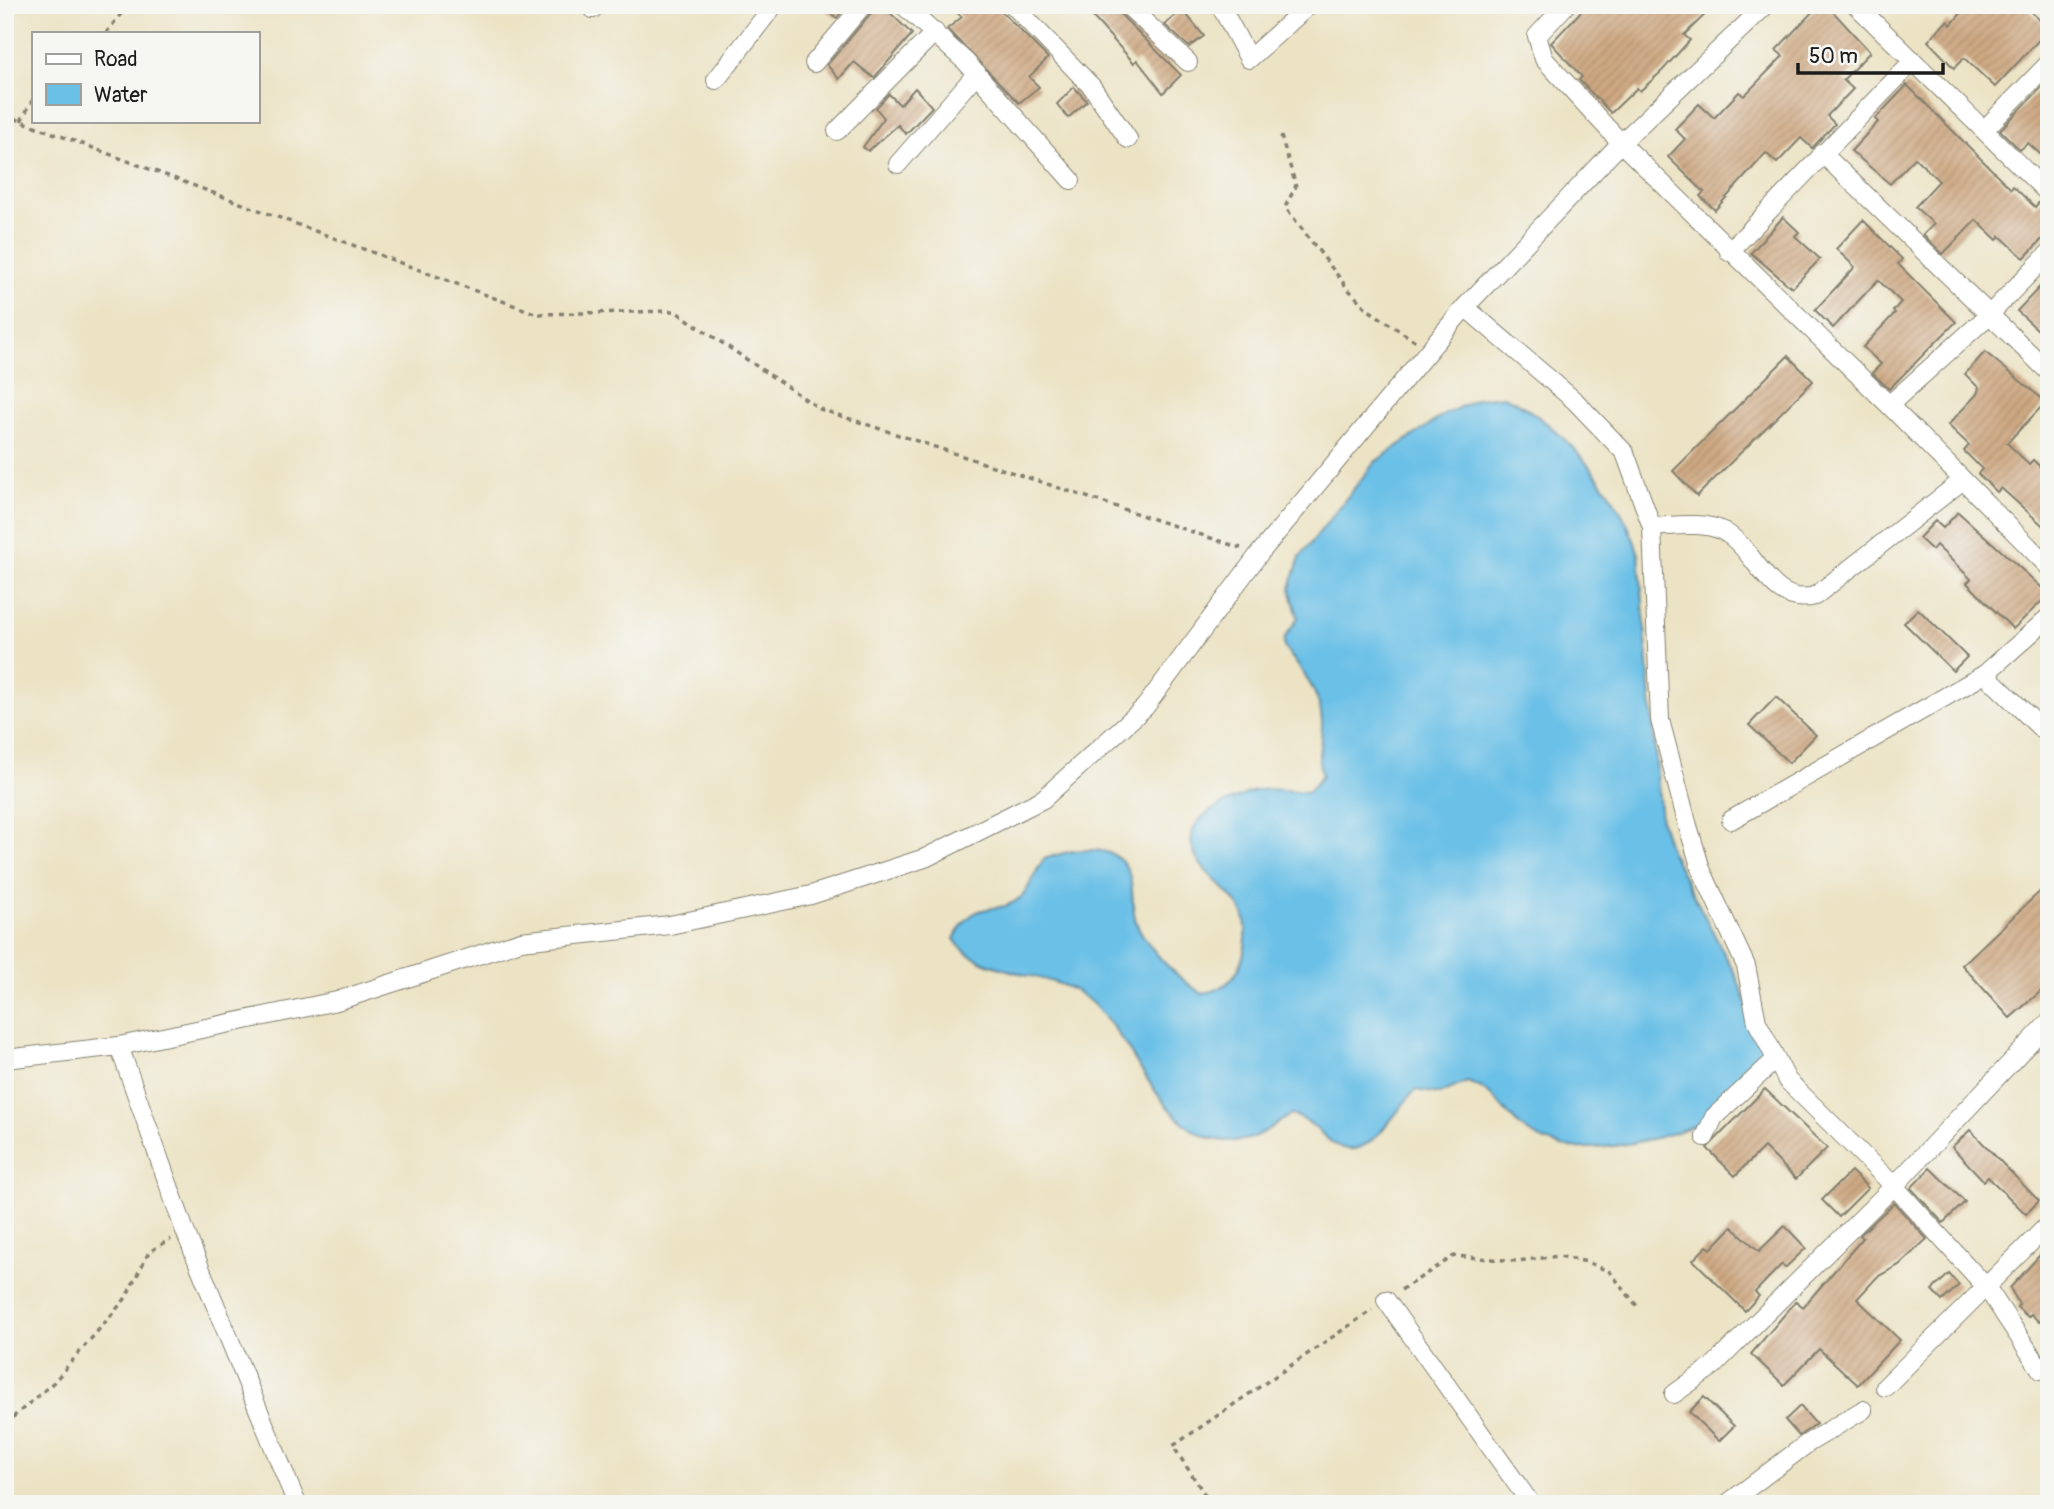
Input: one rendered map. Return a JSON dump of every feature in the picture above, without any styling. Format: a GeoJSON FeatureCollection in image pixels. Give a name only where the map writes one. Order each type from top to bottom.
{"type":"FeatureCollection","features":[{"type":"Feature","properties":{"kind":"street"},"geometry":{"type":"LineString","coordinates":[[716,80],[774,5]]}},
{"type":"Feature","properties":{"kind":"street"},"geometry":{"type":"LineString","coordinates":[[814,63],[863,5]]}},
{"type":"Feature","properties":{"kind":"street"},"geometry":{"type":"LineString","coordinates":[[903,5],[977,73],[1071,180]]}},
{"type":"Feature","properties":{"kind":"street"},"geometry":{"type":"LineString","coordinates":[[1013,5],[1092,87],[1128,139]]}},
{"type":"Feature","properties":{"kind":"street"},"geometry":{"type":"LineString","coordinates":[[1127,5],[1188,62]]}},
{"type":"Feature","properties":{"kind":"street"},"geometry":{"type":"LineString","coordinates":[[1220,5],[1249,60],[1308,5]]}},
{"type":"Feature","properties":{"kind":"street"},"geometry":{"type":"LineString","coordinates":[[1566,5],[1537,36],[1544,59],[1621,143],[1728,251],[1889,405],[2049,567]]}},
{"type":"Feature","properties":{"kind":"street"},"geometry":{"type":"LineString","coordinates":[[5,1059],[119,1046],[337,1001],[521,941],[695,919],[811,895],[925,859],[1043,799],[1145,707],[1259,554],[1465,307],[1621,143],[1766,5]]}},
{"type":"Feature","properties":{"kind":"street"},"geometry":{"type":"LineString","coordinates":[[1856,5],[2049,194]]}},
{"type":"Feature","properties":{"kind":"street"},"geometry":{"type":"LineString","coordinates":[[837,131],[935,32]]}},
{"type":"Feature","properties":{"kind":"street"},"geometry":{"type":"LineString","coordinates":[[1728,251],[1913,61]]}},
{"type":"Feature","properties":{"kind":"street"},"geometry":{"type":"LineString","coordinates":[[1984,130],[2049,63]]}},
{"type":"Feature","properties":{"kind":"street"},"geometry":{"type":"LineString","coordinates":[[898,164],[977,73]]}},
{"type":"Feature","properties":{"kind":"street"},"geometry":{"type":"LineString","coordinates":[[1822,153],[2049,372]]}},
{"type":"Feature","properties":{"kind":"street"},"geometry":{"type":"LineString","coordinates":[[1889,405],[1989,315],[2049,253]]}},
{"type":"Feature","properties":{"kind":"street"},"geometry":{"type":"LineString","coordinates":[[1465,307],[1575,401],[1625,453],[1652,527],[1660,720],[1701,869],[1746,966],[1757,1022],[1787,1080],[1894,1185],[1987,1289],[2041,1370],[2049,1364]]}},
{"type":"Feature","properties":{"kind":"street"},"geometry":{"type":"LineString","coordinates":[[1652,527],[1688,525],[1721,530],[1747,549],[1771,583],[1785,596],[1801,600],[1815,596],[1963,480]]}},
{"type":"Feature","properties":{"kind":"street"},"geometry":{"type":"LineString","coordinates":[[1731,820],[1985,674],[2049,617]]}},
{"type":"Feature","properties":{"kind":"street"},"geometry":{"type":"LineString","coordinates":[[1985,674],[2049,736]]}},
{"type":"Feature","properties":{"kind":"street"},"geometry":{"type":"LineString","coordinates":[[1674,1394],[1713,1366],[1894,1185],[2049,1022]]}},
{"type":"Feature","properties":{"kind":"street"},"geometry":{"type":"LineString","coordinates":[[119,1046],[185,1231],[297,1504]]}},
{"type":"Feature","properties":{"kind":"street"},"geometry":{"type":"LineString","coordinates":[[1705,1137],[1714,1117],[1776,1059]]}},
{"type":"Feature","properties":{"kind":"street"},"geometry":{"type":"LineString","coordinates":[[1885,1387],[1987,1289],[2049,1224]]}},
{"type":"Feature","properties":{"kind":"street"},"geometry":{"type":"LineString","coordinates":[[1386,1300],[1531,1504]]}},
{"type":"Feature","properties":{"kind":"street"},"geometry":{"type":"LineString","coordinates":[[1727,1504],[1808,1443],[1863,1410]]}},
{"type":"Feature","properties":{"kind":"path"},"geometry":{"type":"LineString","coordinates":[[108,32],[128,5]]}},
{"type":"Feature","properties":{"kind":"path"},"geometry":{"type":"LineString","coordinates":[[22,121],[32,101]]}},
{"type":"Feature","properties":{"kind":"path"},"geometry":{"type":"LineString","coordinates":[[5,115],[537,314],[676,311],[820,409],[1259,554]]}},
{"type":"Feature","properties":{"kind":"path"},"geometry":{"type":"LineString","coordinates":[[1281,136],[1296,186],[1285,207],[1348,289],[1367,309],[1428,350]]}},
{"type":"Feature","properties":{"kind":"path"},"geometry":{"type":"LineString","coordinates":[[5,1424],[54,1382],[125,1299],[149,1252],[185,1231]]}},
{"type":"Feature","properties":{"kind":"path"},"geometry":{"type":"LineString","coordinates":[[1211,1504],[1173,1446],[1454,1256],[1517,1261],[1559,1256],[1587,1262],[1609,1272],[1637,1306]]}},
{"type":"Feature","properties":{"kind":"water"},"geometry":{"type":"Polygon","coordinates":[[[1504,396],[1547,424],[1567,442],[1604,485],[1631,532],[1639,555],[1661,821],[1670,850],[1736,976],[1768,1056],[1734,1097],[1708,1118],[1651,1139],[1609,1146],[1573,1148],[1544,1140],[1520,1126],[1487,1092],[1467,1082],[1439,1094],[1416,1090],[1380,1132],[1359,1148],[1347,1149],[1334,1144],[1309,1123],[1290,1115],[1248,1139],[1218,1140],[1193,1130],[1172,1112],[1153,1088],[1100,1011],[1079,993],[1047,980],[993,966],[964,950],[954,939],[970,916],[978,911],[1012,903],[1021,897],[1044,859],[1092,850],[1115,856],[1123,863],[1131,881],[1138,927],[1165,963],[1201,993],[1218,989],[1228,982],[1239,968],[1243,957],[1245,920],[1237,904],[1199,862],[1191,839],[1198,822],[1224,803],[1259,790],[1308,792],[1322,776],[1319,755],[1322,721],[1318,700],[1309,681],[1284,647],[1285,637],[1298,618],[1290,588],[1300,557],[1375,462],[1445,414],[1477,399],[1504,396]]]}},
{"type":"Feature","properties":{"kind":"building"},"geometry":{"type":"Polygon","coordinates":[[[818,5],[848,5],[837,18],[818,5]]]}},
{"type":"Feature","properties":{"kind":"building"},"geometry":{"type":"Polygon","coordinates":[[[874,5],[882,5],[912,34],[874,78],[854,62],[839,79],[827,65],[872,12],[874,5]]]}},
{"type":"Feature","properties":{"kind":"building"},"geometry":{"type":"Polygon","coordinates":[[[948,5],[995,5],[1048,58],[1029,77],[1039,87],[1019,103],[947,29],[962,17],[948,5]]]}},
{"type":"Feature","properties":{"kind":"building"},"geometry":{"type":"Polygon","coordinates":[[[1082,5],[1111,5],[1181,75],[1163,93],[1137,60],[1134,63],[1082,5]]]}},
{"type":"Feature","properties":{"kind":"building"},"geometry":{"type":"Polygon","coordinates":[[[1587,5],[1715,5],[1684,35],[1690,40],[1662,71],[1640,91],[1637,88],[1611,113],[1579,80],[1582,77],[1551,43],[1587,5]]]}},
{"type":"Feature","properties":{"kind":"building"},"geometry":{"type":"Polygon","coordinates":[[[1819,5],[1827,5],[1870,52],[1843,80],[1853,89],[1827,116],[1835,124],[1812,148],[1801,138],[1777,163],[1766,153],[1715,210],[1700,196],[1704,192],[1668,157],[1685,139],[1675,129],[1699,104],[1714,118],[1739,92],[1744,96],[1783,56],[1776,50],[1819,5]]]}},
{"type":"Feature","properties":{"kind":"building"},"geometry":{"type":"Polygon","coordinates":[[[1968,5],[2024,5],[2049,29],[1995,87],[1964,58],[1954,68],[1928,41],[1947,21],[1951,25],[1968,5]]]}},
{"type":"Feature","properties":{"kind":"building"},"geometry":{"type":"Polygon","coordinates":[[[1182,9],[1204,36],[1189,47],[1165,25],[1182,9]]]}},
{"type":"Feature","properties":{"kind":"building"},"geometry":{"type":"Polygon","coordinates":[[[2049,80],[2049,162],[2028,143],[2020,150],[2000,130],[2049,80]]]}},
{"type":"Feature","properties":{"kind":"building"},"geometry":{"type":"Polygon","coordinates":[[[1907,85],[2011,189],[2013,186],[2035,207],[2040,201],[2049,205],[2049,232],[2024,258],[2000,236],[1997,240],[1976,220],[1943,254],[1923,235],[1934,224],[1915,207],[1939,181],[1915,158],[1890,184],[1851,151],[1878,122],[1875,119],[1907,85]]]}},
{"type":"Feature","properties":{"kind":"building"},"geometry":{"type":"Polygon","coordinates":[[[1074,87],[1087,101],[1068,118],[1057,104],[1074,87]]]}},
{"type":"Feature","properties":{"kind":"building"},"geometry":{"type":"Polygon","coordinates":[[[915,88],[932,107],[906,134],[898,125],[868,151],[863,147],[884,118],[876,108],[889,94],[900,105],[915,88]]]}},
{"type":"Feature","properties":{"kind":"building"},"geometry":{"type":"Polygon","coordinates":[[[1783,217],[1799,232],[1795,236],[1820,259],[1792,288],[1751,253],[1783,217]]]}},
{"type":"Feature","properties":{"kind":"building"},"geometry":{"type":"Polygon","coordinates":[[[1863,220],[1902,259],[1898,264],[1956,322],[1889,389],[1872,373],[1881,364],[1863,347],[1895,313],[1893,311],[1901,302],[1878,280],[1833,328],[1815,310],[1855,267],[1836,249],[1863,220]]]}},
{"type":"Feature","properties":{"kind":"building"},"geometry":{"type":"Polygon","coordinates":[[[2049,277],[2049,340],[2017,311],[2049,277]]]}},
{"type":"Feature","properties":{"kind":"building"},"geometry":{"type":"Polygon","coordinates":[[[1985,352],[2046,402],[2007,443],[2029,464],[2033,460],[2049,475],[2049,531],[2001,488],[1997,492],[1978,474],[1982,469],[1964,451],[1969,445],[1948,425],[1977,394],[1979,388],[1965,374],[1985,352]]]}},
{"type":"Feature","properties":{"kind":"building"},"geometry":{"type":"Polygon","coordinates":[[[1788,356],[1813,381],[1697,496],[1673,471],[1788,356]]]}},
{"type":"Feature","properties":{"kind":"building"},"geometry":{"type":"Polygon","coordinates":[[[1958,512],[2049,594],[2013,629],[1967,583],[1971,579],[1936,545],[1932,550],[1919,538],[1935,521],[1943,528],[1958,512]]]}},
{"type":"Feature","properties":{"kind":"building"},"geometry":{"type":"Polygon","coordinates":[[[1918,609],[1967,657],[1953,671],[1904,623],[1918,609]]]}},
{"type":"Feature","properties":{"kind":"building"},"geometry":{"type":"Polygon","coordinates":[[[1776,697],[1816,735],[1789,763],[1749,725],[1776,697]]]}},
{"type":"Feature","properties":{"kind":"building"},"geometry":{"type":"Polygon","coordinates":[[[2049,883],[2049,984],[2010,1018],[1962,965],[2049,883]]]}},
{"type":"Feature","properties":{"kind":"building"},"geometry":{"type":"Polygon","coordinates":[[[1765,1089],[1827,1148],[1796,1179],[1764,1147],[1735,1176],[1707,1148],[1765,1089]]]}},
{"type":"Feature","properties":{"kind":"building"},"geometry":{"type":"Polygon","coordinates":[[[1970,1130],[2039,1201],[2026,1214],[1988,1177],[1984,1181],[1952,1147],[1970,1130]]]}},
{"type":"Feature","properties":{"kind":"building"},"geometry":{"type":"Polygon","coordinates":[[[1930,1168],[1965,1202],[1943,1223],[1911,1188],[1930,1168]]]}},
{"type":"Feature","properties":{"kind":"building"},"geometry":{"type":"Polygon","coordinates":[[[1851,1171],[1868,1188],[1839,1217],[1822,1200],[1851,1171]]]}},
{"type":"Feature","properties":{"kind":"building"},"geometry":{"type":"Polygon","coordinates":[[[1894,1203],[1927,1239],[1899,1265],[1877,1277],[1857,1299],[1900,1340],[1858,1385],[1819,1349],[1784,1385],[1751,1354],[1796,1301],[1803,1307],[1863,1238],[1860,1235],[1894,1203]]]}},
{"type":"Feature","properties":{"kind":"building"},"geometry":{"type":"Polygon","coordinates":[[[1785,1226],[1806,1248],[1785,1268],[1782,1264],[1755,1292],[1759,1296],[1745,1311],[1693,1260],[1707,1246],[1711,1249],[1732,1227],[1759,1251],[1785,1226]]]}},
{"type":"Feature","properties":{"kind":"building"},"geometry":{"type":"Polygon","coordinates":[[[2049,1245],[2049,1312],[2039,1322],[2031,1314],[2028,1317],[2017,1307],[2019,1304],[2010,1288],[2049,1245]]]}},
{"type":"Feature","properties":{"kind":"building"},"geometry":{"type":"Polygon","coordinates":[[[1949,1274],[1959,1285],[1942,1301],[1932,1290],[1949,1274]]]}},
{"type":"Feature","properties":{"kind":"building"},"geometry":{"type":"Polygon","coordinates":[[[1704,1397],[1734,1426],[1719,1441],[1689,1412],[1704,1397]]]}},
{"type":"Feature","properties":{"kind":"building"},"geometry":{"type":"Polygon","coordinates":[[[1800,1406],[1816,1424],[1799,1436],[1785,1420],[1800,1406]]]}}]}
